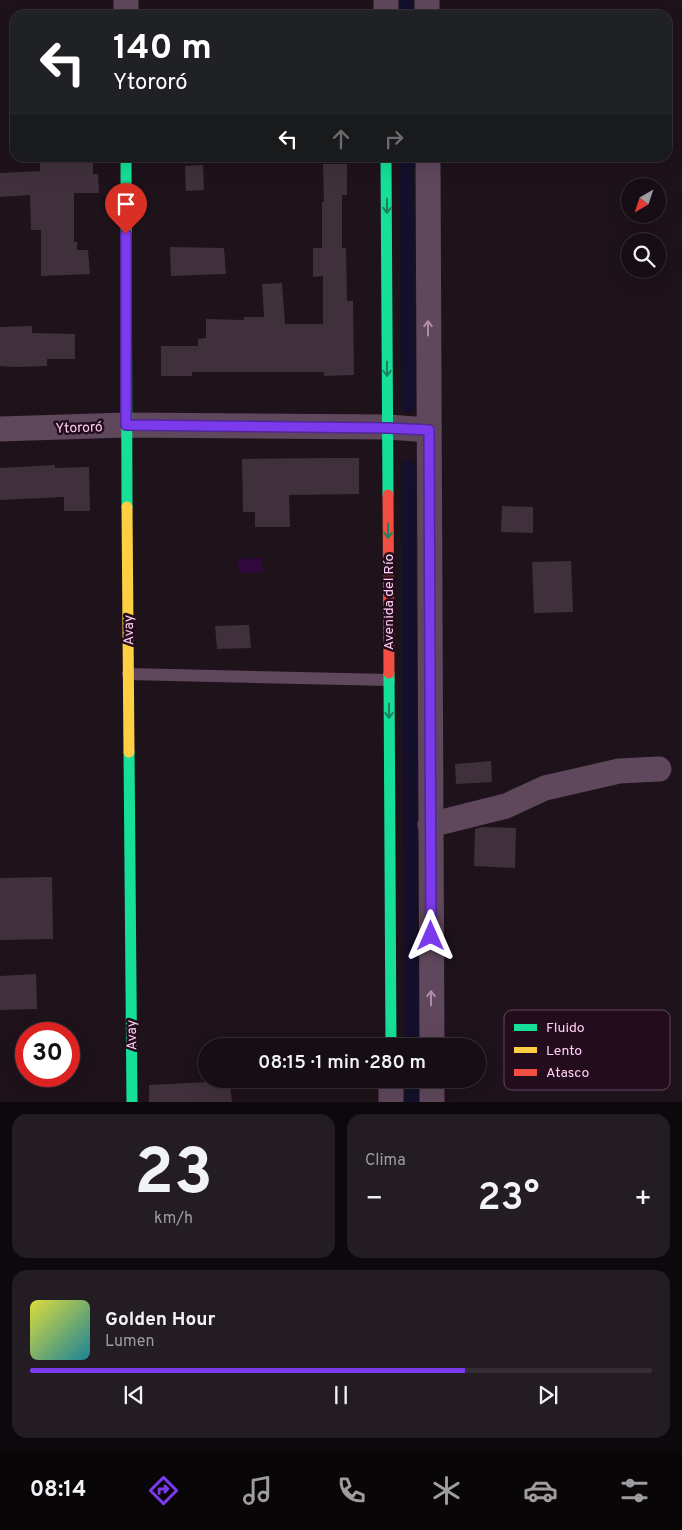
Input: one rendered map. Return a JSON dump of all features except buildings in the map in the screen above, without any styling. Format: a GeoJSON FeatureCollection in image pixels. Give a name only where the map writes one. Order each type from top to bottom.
{"type":"FeatureCollection","features":[{"type":"Feature","properties":{"kind":"street","name":"Avay"},"geometry":{"type":"LineString","coordinates":[[126,162],[126,425],[132,1102]]}},
{"type":"Feature","properties":{"kind":"street","name":"Avenida del Río"},"geometry":{"type":"LineString","coordinates":[[386,162],[391,1038]]}},
{"type":"Feature","properties":{"kind":"street"},"geometry":{"type":"LineString","coordinates":[[428,162],[432,1038]]}},
{"type":"Feature","properties":{"kind":"street","name":"Ytororó"},"geometry":{"type":"LineString","coordinates":[[0,429],[126,425],[429,430]]}},
{"type":"Feature","properties":{"kind":"street"},"geometry":{"type":"LineString","coordinates":[[430,825],[506,806],[545,788],[619,771],[659,769]]}},
{"type":"Feature","properties":{"kind":"street"},"geometry":{"type":"LineString","coordinates":[[391,1088],[391,1102]]}},
{"type":"Feature","properties":{"kind":"street"},"geometry":{"type":"LineString","coordinates":[[432,1088],[432,1102]]}},
{"type":"Feature","properties":{"kind":"lane"},"geometry":{"type":"LineString","coordinates":[[128,674],[389,680]]}},
{"type":"Feature","properties":{"kind":"shaded area"},"geometry":{"type":"Polygon","coordinates":[[[399,0],[413,0],[413,10],[399,10],[399,0]]]}},
{"type":"Feature","properties":{"kind":"shaded area"},"geometry":{"type":"Polygon","coordinates":[[[400,162],[414,162],[415,407],[412,413],[405,413],[401,408],[400,162]]]}},
{"type":"Feature","properties":{"kind":"shaded area"},"geometry":{"type":"Polygon","coordinates":[[[406,460],[411,460],[415,464],[419,1038],[404,1038],[401,465],[406,460]]]}},
{"type":"Feature","properties":{"kind":"shaded area"},"geometry":{"type":"Polygon","coordinates":[[[261,558],[263,572],[239,573],[238,559],[261,558]]]}},
{"type":"Feature","properties":{"kind":"shaded area"},"geometry":{"type":"Polygon","coordinates":[[[405,1088],[419,1088],[419,1102],[405,1102],[405,1088]]]}},
{"type":"Feature","properties":{"kind":"traffic: fast"},"geometry":{"type":"LineString","coordinates":[[126,162],[127,507]]}},
{"type":"Feature","properties":{"kind":"traffic: fast"},"geometry":{"type":"LineString","coordinates":[[386,162],[388,495]]}},
{"type":"Feature","properties":{"kind":"traffic: fast"},"geometry":{"type":"LineString","coordinates":[[389,673],[391,1038]]}},
{"type":"Feature","properties":{"kind":"traffic: fast"},"geometry":{"type":"LineString","coordinates":[[129,752],[132,1102]]}},
{"type":"Feature","properties":{"kind":"traffic: slow"},"geometry":{"type":"LineString","coordinates":[[127,507],[129,752]]}},
{"type":"Feature","properties":{"kind":"traffic: jam"},"geometry":{"type":"LineString","coordinates":[[388,495],[389,673]]}},
{"type":"Feature","properties":{"kind":"route"},"geometry":{"type":"LineString","coordinates":[[126,234],[126,425],[429,430],[431,936]]}}]}
